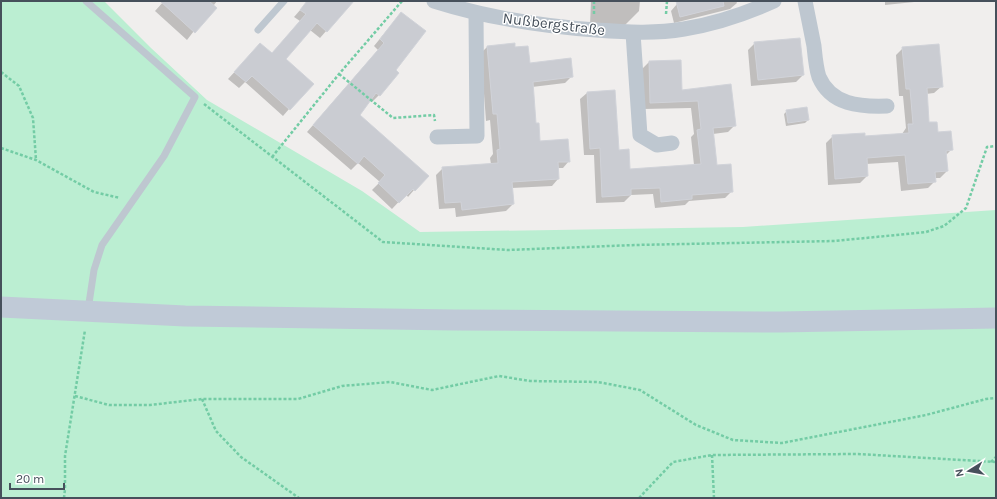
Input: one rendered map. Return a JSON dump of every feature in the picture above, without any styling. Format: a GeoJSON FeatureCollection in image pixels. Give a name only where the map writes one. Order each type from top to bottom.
{"type":"FeatureCollection","features":[{"type":"Feature","properties":{"kind":"main road"},"geometry":{"type":"LineString","coordinates":[[1,307],[87,312],[277,318],[672,322],[996,318]]}},
{"type":"Feature","properties":{"kind":"street","name":"Nußbergstraße"},"geometry":{"type":"LineString","coordinates":[[434,1],[476,14],[556,27],[633,33],[684,29],[720,22],[774,1]]}},
{"type":"Feature","properties":{"kind":"street"},"geometry":{"type":"LineString","coordinates":[[805,1],[819,76],[828,91],[837,99],[852,104],[870,107],[887,106]]}},
{"type":"Feature","properties":{"kind":"street"},"geometry":{"type":"LineString","coordinates":[[437,137],[477,136],[476,14]]}},
{"type":"Feature","properties":{"kind":"street"},"geometry":{"type":"LineString","coordinates":[[633,33],[640,135],[657,145],[672,143]]}},
{"type":"Feature","properties":{"kind":"lane"},"geometry":{"type":"LineString","coordinates":[[86,1],[195,97],[164,156],[102,245],[94,270],[87,312]]}},
{"type":"Feature","properties":{"kind":"lane"},"geometry":{"type":"LineString","coordinates":[[258,30],[284,1]]}},
{"type":"Feature","properties":{"kind":"path"},"geometry":{"type":"LineString","coordinates":[[272,157],[339,74],[402,1]]}},
{"type":"Feature","properties":{"kind":"path"},"geometry":{"type":"LineString","coordinates":[[1,72],[19,86],[33,118],[36,160]]}},
{"type":"Feature","properties":{"kind":"path"},"geometry":{"type":"LineString","coordinates":[[339,74],[393,118],[434,115],[437,137]]}},
{"type":"Feature","properties":{"kind":"path"},"geometry":{"type":"LineString","coordinates":[[195,97],[383,242],[508,250],[835,240],[926,232],[944,226],[966,208],[987,147],[996,146]]}},
{"type":"Feature","properties":{"kind":"path"},"geometry":{"type":"LineString","coordinates":[[1,148],[36,160],[94,192],[133,201]]}},
{"type":"Feature","properties":{"kind":"path"},"geometry":{"type":"LineString","coordinates":[[64,498],[65,456],[76,396],[87,312]]}},
{"type":"Feature","properties":{"kind":"path"},"geometry":{"type":"LineString","coordinates":[[76,396],[109,405],[150,405],[202,399],[298,400],[342,386],[390,382],[432,390],[499,376],[530,381],[598,382],[640,390],[696,424],[732,440],[782,443],[926,415],[986,399],[996,398]]}},
{"type":"Feature","properties":{"kind":"path"},"geometry":{"type":"LineString","coordinates":[[202,399],[216,431],[241,457],[299,498]]}},
{"type":"Feature","properties":{"kind":"path"},"geometry":{"type":"LineString","coordinates":[[639,498],[672,462],[712,455],[858,454],[996,462]]}},
{"type":"Feature","properties":{"kind":"path"},"geometry":{"type":"LineString","coordinates":[[712,455],[714,498]]}},
{"type":"Feature","properties":{"kind":"path"},"geometry":{"type":"LineString","coordinates":[[991,462],[996,457]]}},
{"type":"Feature","properties":{"kind":"green space"},"geometry":{"type":"Polygon","coordinates":[[[1,1],[104,1],[151,48],[207,100],[362,191],[420,232],[743,227],[996,210],[996,498],[1,498],[1,1]]]}},
{"type":"Feature","properties":{"kind":"building"},"geometry":{"type":"Polygon","coordinates":[[[160,1],[209,1],[217,8],[195,33],[160,1]]]}},
{"type":"Feature","properties":{"kind":"building"},"geometry":{"type":"Polygon","coordinates":[[[307,1],[354,1],[327,32],[317,23],[286,59],[314,84],[290,110],[252,76],[246,82],[234,72],[260,43],[272,53],[306,14],[300,10],[307,1]]]}},
{"type":"Feature","properties":{"kind":"building"},"geometry":{"type":"Polygon","coordinates":[[[676,1],[723,1],[724,6],[680,17],[676,1]]]}},
{"type":"Feature","properties":{"kind":"building"},"geometry":{"type":"Polygon","coordinates":[[[401,12],[426,31],[396,70],[399,73],[380,96],[376,93],[360,115],[429,176],[415,191],[413,189],[399,203],[378,183],[385,175],[364,156],[358,164],[313,125],[384,43],[380,39],[401,12]]]}},
{"type":"Feature","properties":{"kind":"building"},"geometry":{"type":"Polygon","coordinates":[[[800,38],[804,75],[758,80],[754,42],[800,38]]]}},
{"type":"Feature","properties":{"kind":"building"},"geometry":{"type":"Polygon","coordinates":[[[515,43],[515,47],[528,46],[530,63],[571,58],[573,77],[533,82],[536,123],[539,123],[540,141],[568,139],[570,162],[558,162],[559,179],[512,182],[514,204],[462,210],[461,202],[445,203],[442,167],[498,163],[497,150],[500,149],[497,114],[493,114],[487,46],[515,43]]]}},
{"type":"Feature","properties":{"kind":"building"},"geometry":{"type":"Polygon","coordinates":[[[939,44],[943,87],[927,88],[929,122],[937,122],[938,132],[951,131],[953,150],[946,151],[948,171],[935,172],[936,182],[908,184],[905,155],[867,158],[868,176],[835,179],[832,135],[865,133],[865,136],[909,133],[908,124],[913,124],[910,89],[906,89],[902,47],[939,44]]]}},
{"type":"Feature","properties":{"kind":"building"},"geometry":{"type":"Polygon","coordinates":[[[681,60],[682,90],[731,84],[736,126],[713,128],[717,165],[731,164],[733,192],[692,195],[692,199],[661,202],[660,188],[631,189],[631,195],[602,197],[600,148],[590,149],[587,92],[615,90],[619,150],[629,149],[630,169],[701,164],[697,130],[701,129],[698,101],[650,103],[649,61],[681,60]]]}},
{"type":"Feature","properties":{"kind":"building"},"geometry":{"type":"Polygon","coordinates":[[[807,107],[809,120],[788,123],[786,110],[807,107]]]}}]}
